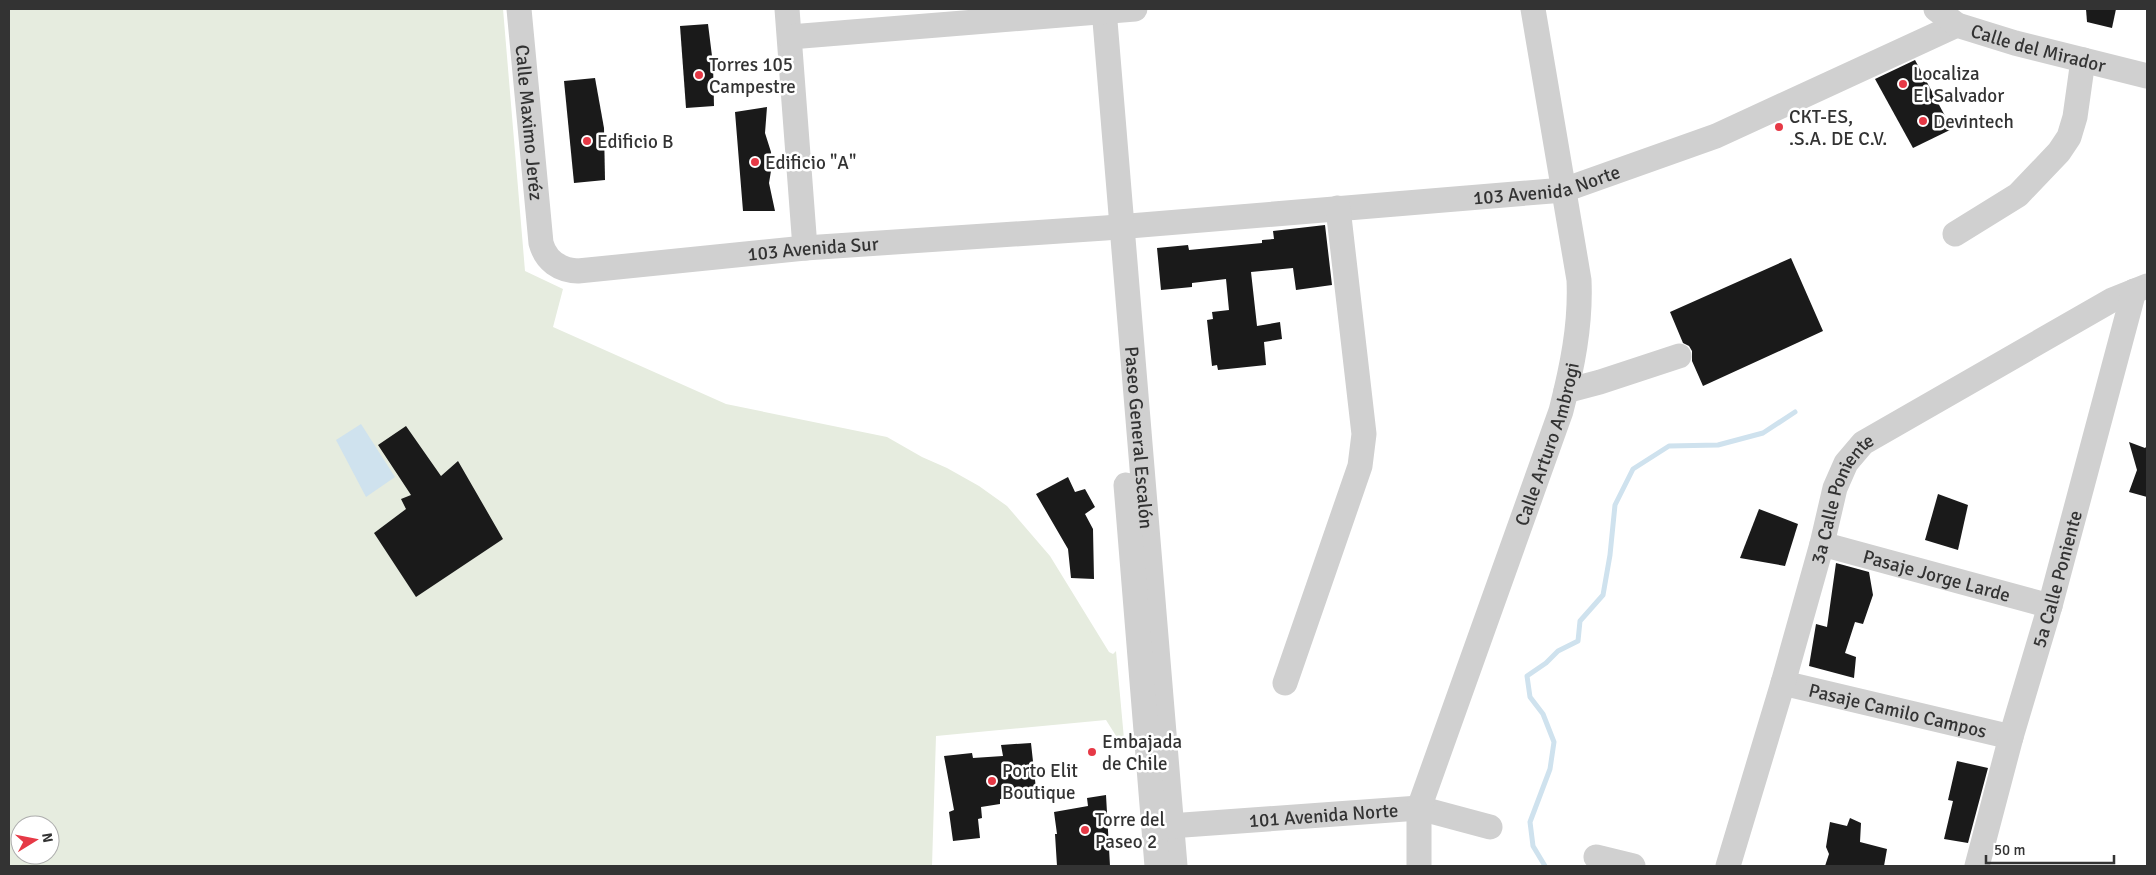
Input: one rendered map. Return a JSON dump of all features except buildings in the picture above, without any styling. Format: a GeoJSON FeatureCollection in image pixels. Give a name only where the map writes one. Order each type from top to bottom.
{"type":"FeatureCollection","features":[{"type":"Feature","properties":{"kind":"street","name":"Calle Maximo Jeréz"},"geometry":{"type":"LineString","coordinates":[[519,9],[540,236]]}},
{"type":"Feature","properties":{"kind":"street"},"geometry":{"type":"LineString","coordinates":[[787,9],[805,248]]}},
{"type":"Feature","properties":{"kind":"street"},"geometry":{"type":"LineString","coordinates":[[790,37],[1135,9]]}},
{"type":"Feature","properties":{"kind":"street","name":"Calle Arturo Ambrogi"},"geometry":{"type":"LineString","coordinates":[[1419,866],[1418,808],[1561,411],[1580,304],[1579,280],[1533,9]]}},
{"type":"Feature","properties":{"kind":"street","name":"Calle del Mirador"},"geometry":{"type":"LineString","coordinates":[[1936,9],[1958,25],[2015,43],[2147,76]]}},
{"type":"Feature","properties":{"kind":"street","name":"Paseo General Escalón"},"geometry":{"type":"LineString","coordinates":[[1096,11],[1163,826],[1175,866]]}},
{"type":"Feature","properties":{"kind":"street","name":"103 Avenida Norte"},"geometry":{"type":"LineString","coordinates":[[1114,228],[1564,190],[1716,136],[1958,25]]}},
{"type":"Feature","properties":{"kind":"street"},"geometry":{"type":"LineString","coordinates":[[1955,234],[2018,195],[2059,152],[2069,136],[2075,117],[2083,60]]}},
{"type":"Feature","properties":{"kind":"street"},"geometry":{"type":"LineString","coordinates":[[1286,684],[1354,486],[1364,449],[1364,434],[1338,208]]}},
{"type":"Feature","properties":{"kind":"street","name":"103 Avenida Sur"},"geometry":{"type":"LineString","coordinates":[[540,236],[542,248],[550,260],[565,269],[578,271],[805,248],[1114,228]]}},
{"type":"Feature","properties":{"kind":"street","name":"3a Calle Poniente"},"geometry":{"type":"LineString","coordinates":[[1728,866],[1783,683],[1822,544],[1835,488],[1846,463],[1863,443],[2112,300],[2141,289]]}},
{"type":"Feature","properties":{"kind":"street","name":"5a Calle Poniente"},"geometry":{"type":"LineString","coordinates":[[1977,866],[2011,737],[2141,289]]}},
{"type":"Feature","properties":{"kind":"street"},"geometry":{"type":"LineString","coordinates":[[1566,391],[1679,356]]}},
{"type":"Feature","properties":{"kind":"street","name":"Pasaje Jorge Larde"},"geometry":{"type":"LineString","coordinates":[[1822,544],[2050,606]]}},
{"type":"Feature","properties":{"kind":"street","name":"Pasaje Camilo Campos"},"geometry":{"type":"LineString","coordinates":[[1783,683],[2011,737]]}},
{"type":"Feature","properties":{"kind":"street","name":"101 Avenida Norte"},"geometry":{"type":"LineString","coordinates":[[1163,826],[1418,808],[1490,827]]}},
{"type":"Feature","properties":{"kind":"street","name":"Paseo General Escalón"},"geometry":{"type":"LineString","coordinates":[[1157,866],[1163,826]]}},
{"type":"Feature","properties":{"kind":"street"},"geometry":{"type":"LineString","coordinates":[[1596,857],[1633,866]]}},
{"type":"Feature","properties":{"kind":"shaded area"},"geometry":{"type":"Polygon","coordinates":[[[9,9],[503,9],[525,271],[563,289],[553,327],[726,404],[887,437],[979,486],[1007,506],[1050,556],[1109,652],[1113,654],[1116,651],[1125,750],[1106,720],[936,736],[932,866],[9,866],[9,9]]]}},
{"type":"Feature","properties":{"kind":"water"},"geometry":{"type":"Polygon","coordinates":[[[361,424],[395,477],[366,497],[336,440],[361,424]]]}},
{"type":"Feature","properties":{"kind":"waterway"},"geometry":{"type":"LineString","coordinates":[[1545,866],[1533,846],[1530,822],[1550,769],[1554,742],[1543,714],[1530,697],[1527,676],[1546,663],[1558,651],[1578,641],[1580,621],[1603,595],[1610,555],[1615,505],[1633,469],[1669,446],[1718,445],[1763,433],[1795,412]]}},
{"type":"Feature","properties":{"kind":"place","name":"Torres 105 Campestre"},"geometry":{"type":"Point","coordinates":[699,75]}},
{"type":"Feature","properties":{"kind":"place","name":"Localiza El Salvador"},"geometry":{"type":"Point","coordinates":[1903,84]}},
{"type":"Feature","properties":{"kind":"place","name":"Devintech"},"geometry":{"type":"Point","coordinates":[1923,121]}},
{"type":"Feature","properties":{"kind":"place","name":"CKT-ES, .S.A. DE C.V."},"geometry":{"type":"Point","coordinates":[1779,127]}},
{"type":"Feature","properties":{"kind":"place","name":"Edificio B"},"geometry":{"type":"Point","coordinates":[587,141]}},
{"type":"Feature","properties":{"kind":"place","name":"Edificio \"A\""},"geometry":{"type":"Point","coordinates":[755,162]}},
{"type":"Feature","properties":{"kind":"place","name":"Embajada de Chile"},"geometry":{"type":"Point","coordinates":[1092,752]}},
{"type":"Feature","properties":{"kind":"place","name":"Porto Elit Boutique"},"geometry":{"type":"Point","coordinates":[992,781]}},
{"type":"Feature","properties":{"kind":"place","name":"Torre del Paseo 2"},"geometry":{"type":"Point","coordinates":[1085,830]}}]}
